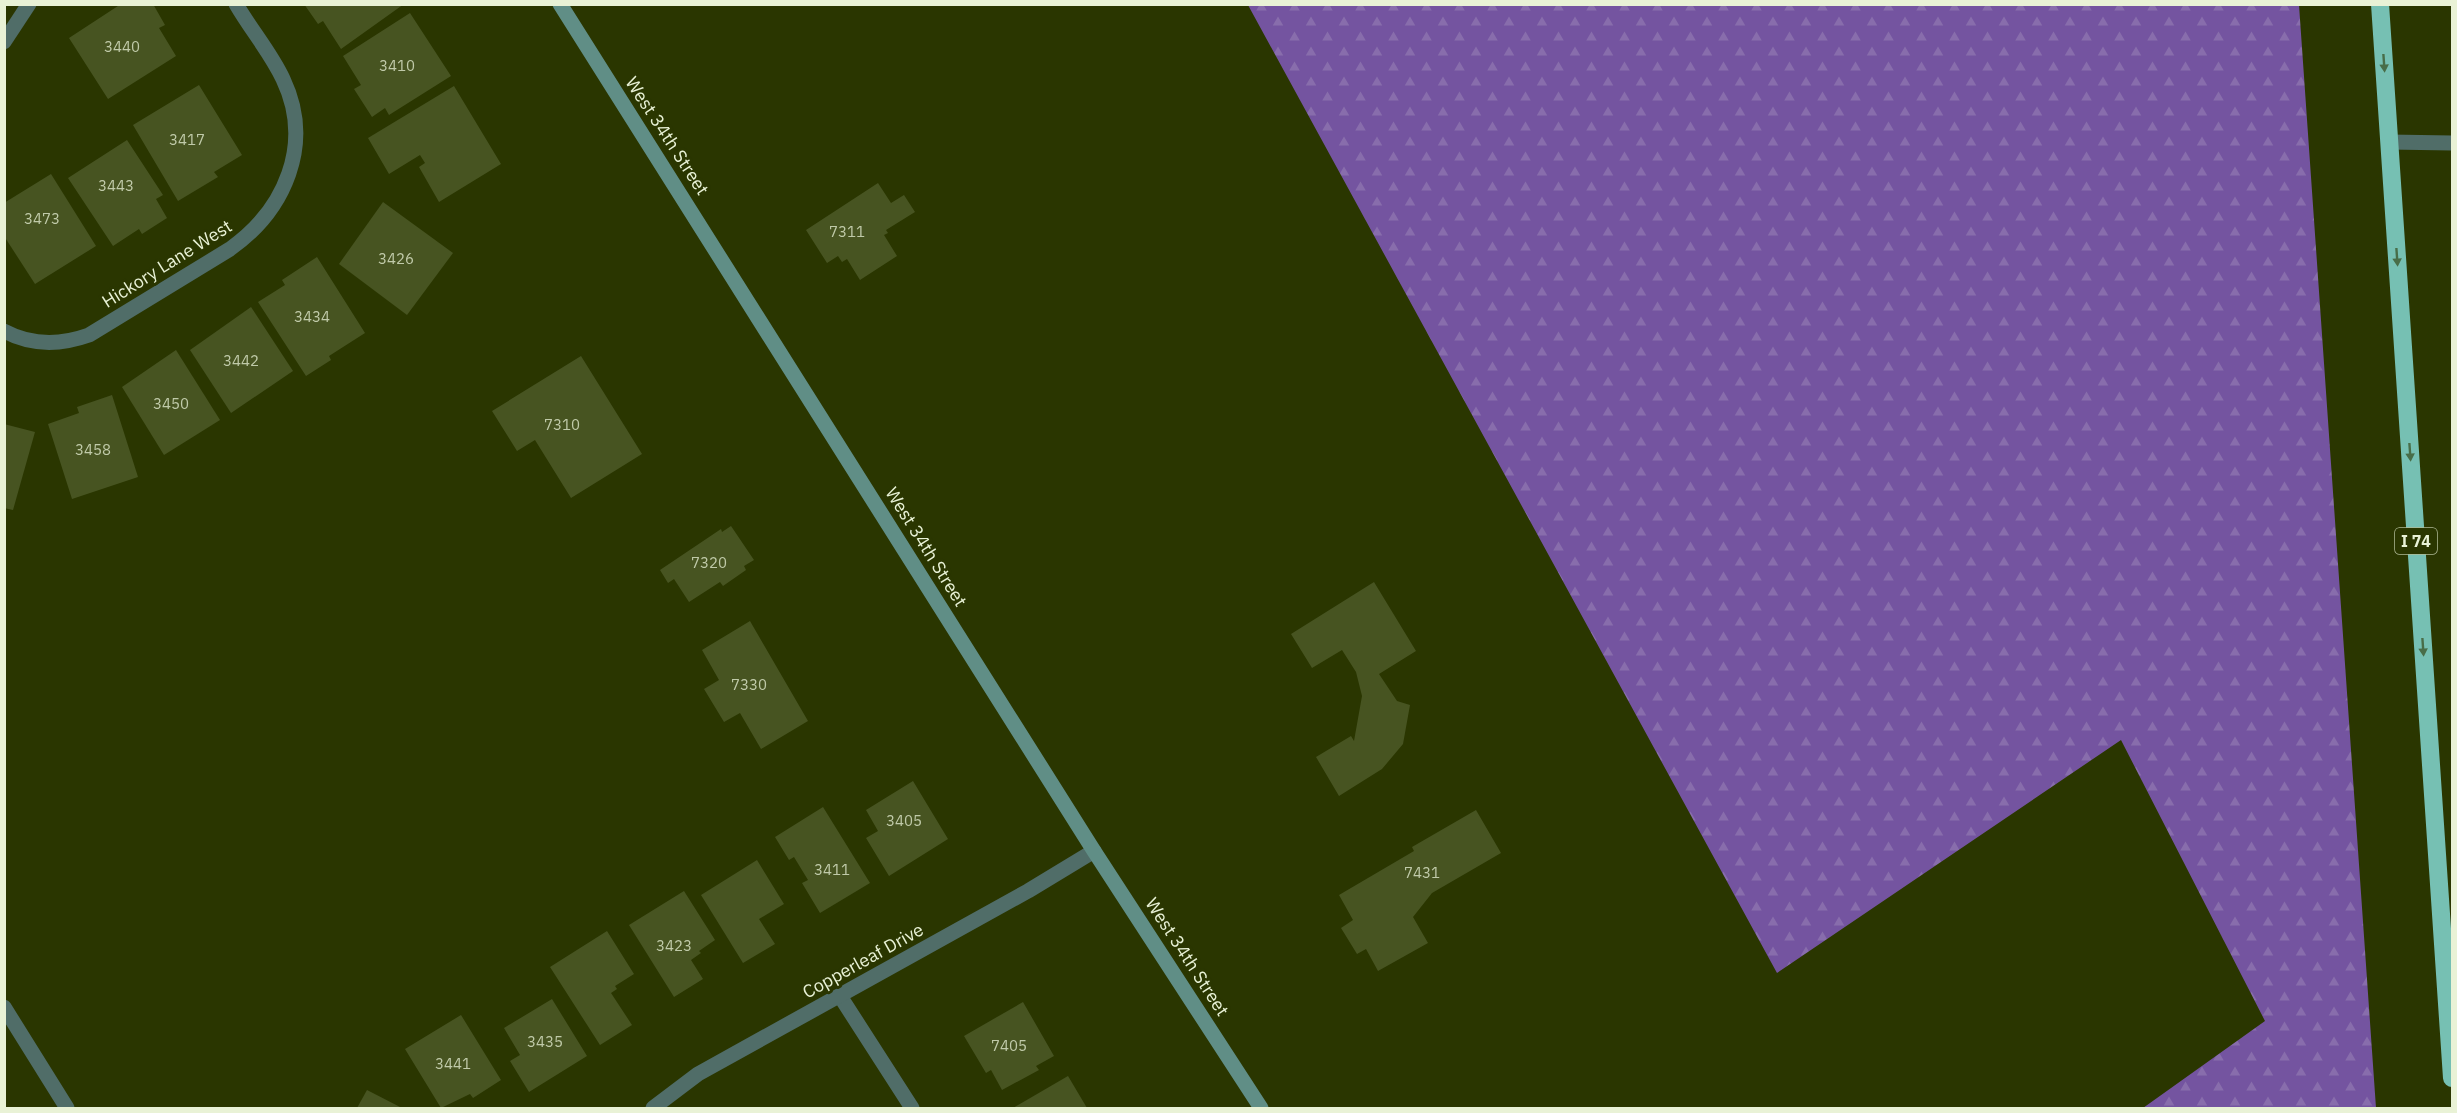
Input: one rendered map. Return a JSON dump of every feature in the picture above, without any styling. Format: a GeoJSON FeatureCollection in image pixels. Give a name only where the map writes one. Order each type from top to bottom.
{"type":"FeatureCollection","features":[{"type":"Feature","properties":{"kind":"highway","name":"I 74"},"geometry":{"type":"LineString","coordinates":[[2380,4],[2452,1078]]}},
{"type":"Feature","properties":{"kind":"street","name":"West 34th Street"},"geometry":{"type":"LineString","coordinates":[[560,4],[1094,851],[1261,1108]]}},
{"type":"Feature","properties":{"kind":"street"},"geometry":{"type":"LineString","coordinates":[[4,42],[26,5]]}},
{"type":"Feature","properties":{"kind":"street","name":"Hickory Lane West"},"geometry":{"type":"LineString","coordinates":[[4,331],[43,343],[73,340],[89,335],[230,249],[246,238],[270,213],[280,197],[292,164],[293,112],[283,78],[238,8]]}},
{"type":"Feature","properties":{"kind":"street"},"geometry":{"type":"LineString","coordinates":[[2389,142],[2452,142]]}},
{"type":"Feature","properties":{"kind":"street","name":"Copperleaf Drive"},"geometry":{"type":"LineString","coordinates":[[654,1108],[698,1074],[1028,891],[1094,851]]}},
{"type":"Feature","properties":{"kind":"street"},"geometry":{"type":"LineString","coordinates":[[840,996],[912,1108]]}},
{"type":"Feature","properties":{"kind":"street"},"geometry":{"type":"LineString","coordinates":[[4,1007],[67,1108]]}},
{"type":"Feature","properties":{"kind":"green space"},"geometry":{"type":"Polygon","coordinates":[[[1248,5],[2299,5],[2376,1108],[2143,1108],[2265,1021],[2121,740],[1777,973],[1248,5]]]}},
{"type":"Feature","properties":{"kind":"building"},"geometry":{"type":"Polygon","coordinates":[[[121,4],[153,4],[165,25],[159,28],[176,56],[108,99],[69,38],[121,4]]]}},
{"type":"Feature","properties":{"kind":"building"},"geometry":{"type":"Polygon","coordinates":[[[304,4],[404,4],[341,49],[323,21],[318,24],[304,4]]]}},
{"type":"Feature","properties":{"kind":"building"},"geometry":{"type":"Polygon","coordinates":[[[410,13],[451,76],[389,115],[385,108],[372,117],[354,89],[361,85],[343,56],[410,13]]]}},
{"type":"Feature","properties":{"kind":"building"},"geometry":{"type":"Polygon","coordinates":[[[199,85],[242,155],[214,172],[218,177],[178,201],[133,125],[199,85]]]}},
{"type":"Feature","properties":{"kind":"building"},"geometry":{"type":"Polygon","coordinates":[[[454,86],[501,164],[439,202],[419,167],[425,163],[420,155],[389,174],[368,138],[454,86]]]}},
{"type":"Feature","properties":{"kind":"building"},"geometry":{"type":"Polygon","coordinates":[[[127,140],[163,195],[156,199],[167,218],[142,234],[139,229],[113,246],[68,178],[127,140]]]}},
{"type":"Feature","properties":{"kind":"building"},"geometry":{"type":"Polygon","coordinates":[[[51,174],[96,246],[35,284],[4,236],[4,203],[51,174]]]}},
{"type":"Feature","properties":{"kind":"building"},"geometry":{"type":"Polygon","coordinates":[[[878,183],[891,203],[904,195],[915,212],[886,230],[888,233],[884,235],[897,256],[860,280],[847,259],[842,262],[838,256],[827,263],[806,230],[878,183]]]}},
{"type":"Feature","properties":{"kind":"building"},"geometry":{"type":"Polygon","coordinates":[[[383,202],[453,253],[407,315],[339,264],[383,202]]]}},
{"type":"Feature","properties":{"kind":"building"},"geometry":{"type":"Polygon","coordinates":[[[317,257],[365,333],[329,356],[331,360],[306,376],[258,302],[285,285],[282,280],[317,257]]]}},
{"type":"Feature","properties":{"kind":"building"},"geometry":{"type":"Polygon","coordinates":[[[251,307],[293,371],[231,413],[190,350],[251,307]]]}},
{"type":"Feature","properties":{"kind":"building"},"geometry":{"type":"Polygon","coordinates":[[[176,350],[220,420],[164,455],[122,387],[176,350]]]}},
{"type":"Feature","properties":{"kind":"building"},"geometry":{"type":"Polygon","coordinates":[[[581,356],[642,454],[571,498],[535,440],[517,451],[492,411],[581,356]]]}},
{"type":"Feature","properties":{"kind":"building"},"geometry":{"type":"Polygon","coordinates":[[[112,395],[138,477],[72,499],[48,424],[79,413],[77,407],[112,395]]]}},
{"type":"Feature","properties":{"kind":"building"},"geometry":{"type":"Polygon","coordinates":[[[4,424],[35,432],[13,510],[4,508],[4,424]]]}},
{"type":"Feature","properties":{"kind":"building"},"geometry":{"type":"Polygon","coordinates":[[[731,526],[754,560],[744,566],[746,570],[723,586],[720,582],[689,602],[674,579],[668,583],[660,570],[721,529],[722,532],[731,526]]]}},
{"type":"Feature","properties":{"kind":"building"},"geometry":{"type":"Polygon","coordinates":[[[1374,582],[1416,651],[1379,674],[1397,701],[1410,705],[1403,744],[1382,769],[1339,796],[1316,757],[1351,736],[1354,741],[1362,696],[1356,672],[1342,650],[1312,668],[1291,634],[1374,582]]]}},
{"type":"Feature","properties":{"kind":"building"},"geometry":{"type":"Polygon","coordinates":[[[750,621],[808,721],[761,749],[740,713],[724,722],[704,689],[719,680],[702,650],[750,621]]]}},
{"type":"Feature","properties":{"kind":"building"},"geometry":{"type":"Polygon","coordinates":[[[913,781],[948,839],[889,876],[866,838],[878,831],[866,810],[913,781]]]}},
{"type":"Feature","properties":{"kind":"building"},"geometry":{"type":"Polygon","coordinates":[[[823,807],[870,883],[820,913],[802,883],[808,880],[794,857],[789,860],[775,837],[823,807]]]}},
{"type":"Feature","properties":{"kind":"building"},"geometry":{"type":"Polygon","coordinates":[[[1476,810],[1501,853],[1432,893],[1413,917],[1428,943],[1378,971],[1366,949],[1357,954],[1341,928],[1353,920],[1339,895],[1414,851],[1412,847],[1476,810]]]}},
{"type":"Feature","properties":{"kind":"building"},"geometry":{"type":"Polygon","coordinates":[[[757,860],[784,904],[759,919],[775,944],[743,963],[701,895],[757,860]]]}},
{"type":"Feature","properties":{"kind":"building"},"geometry":{"type":"Polygon","coordinates":[[[684,891],[715,940],[691,960],[703,979],[674,997],[629,925],[684,891]]]}},
{"type":"Feature","properties":{"kind":"building"},"geometry":{"type":"Polygon","coordinates":[[[607,931],[634,974],[615,986],[617,989],[611,993],[632,1025],[600,1045],[550,967],[607,931]]]}},
{"type":"Feature","properties":{"kind":"building"},"geometry":{"type":"Polygon","coordinates":[[[552,999],[587,1056],[529,1092],[510,1061],[520,1055],[504,1028],[552,999]]]}},
{"type":"Feature","properties":{"kind":"building"},"geometry":{"type":"Polygon","coordinates":[[[1023,1002],[1054,1056],[1036,1066],[1039,1070],[1002,1090],[991,1070],[986,1073],[964,1036],[1023,1002]]]}},
{"type":"Feature","properties":{"kind":"building"},"geometry":{"type":"Polygon","coordinates":[[[461,1015],[501,1080],[473,1098],[470,1094],[441,1108],[405,1049],[461,1015]]]}},
{"type":"Feature","properties":{"kind":"building"},"geometry":{"type":"Polygon","coordinates":[[[1068,1076],[1087,1108],[1013,1108],[1068,1076]]]}},
{"type":"Feature","properties":{"kind":"building"},"geometry":{"type":"Polygon","coordinates":[[[367,1090],[402,1108],[357,1108],[367,1090]]]}}]}
